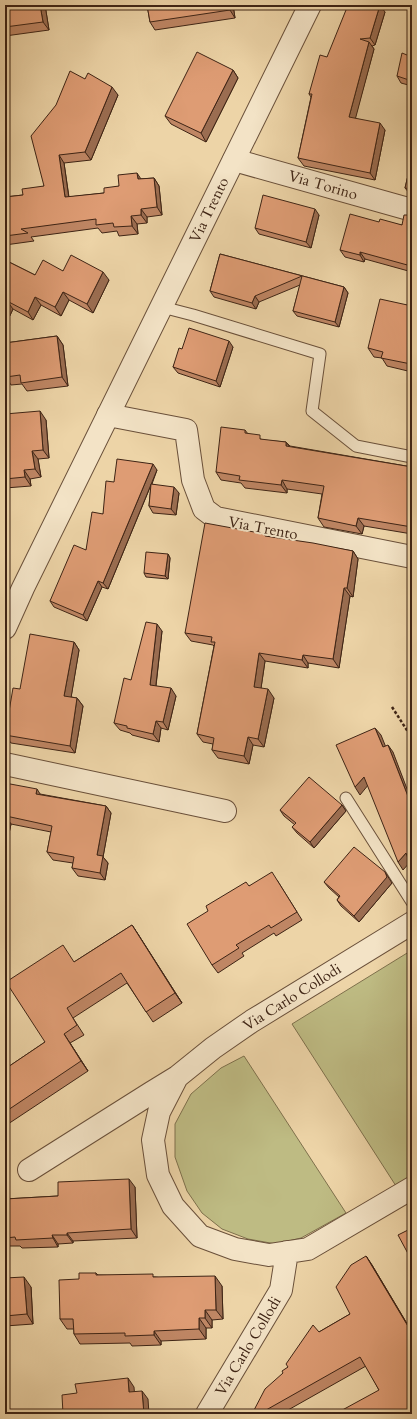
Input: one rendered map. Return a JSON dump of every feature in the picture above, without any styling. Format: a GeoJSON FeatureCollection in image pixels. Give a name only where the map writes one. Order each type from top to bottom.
{"type":"FeatureCollection","features":[{"type":"Feature","properties":{"kind":"street","name":"Via Trento"},"geometry":{"type":"LineString","coordinates":[[5,628],[310,5]]}},
{"type":"Feature","properties":{"kind":"street","name":"Via Torino"},"geometry":{"type":"LineString","coordinates":[[234,160],[412,210]]}},
{"type":"Feature","properties":{"kind":"street","name":"Via Trento"},"geometry":{"type":"LineString","coordinates":[[108,416],[186,430],[193,480],[204,509],[216,518],[412,558]]}},
{"type":"Feature","properties":{"kind":"street"},"geometry":{"type":"LineString","coordinates":[[5,764],[225,811]]}},
{"type":"Feature","properties":{"kind":"street","name":"Via Carlo Collodi"},"geometry":{"type":"LineString","coordinates":[[29,1170],[177,1077],[213,1048],[252,1021],[412,923]]}},
{"type":"Feature","properties":{"kind":"street","name":"Via Carlo Collodi"},"geometry":{"type":"LineString","coordinates":[[177,1077],[159,1112],[153,1140],[158,1174],[173,1206],[200,1236],[234,1249],[269,1255],[308,1249],[412,1188]]}},
{"type":"Feature","properties":{"kind":"street","name":"Via Carlo Collodi"},"geometry":{"type":"LineString","coordinates":[[207,1414],[281,1290],[287,1252]]}},
{"type":"Feature","properties":{"kind":"lane"},"geometry":{"type":"LineString","coordinates":[[162,307],[320,354],[312,411],[356,446],[412,457]]}},
{"type":"Feature","properties":{"kind":"lane"},"geometry":{"type":"LineString","coordinates":[[346,798],[412,902]]}},
{"type":"Feature","properties":{"kind":"path"},"geometry":{"type":"LineString","coordinates":[[392,707],[412,738]]}},
{"type":"Feature","properties":{"kind":"shaded area"},"geometry":{"type":"Polygon","coordinates":[[[412,950],[412,1177],[396,1186],[292,1024],[412,950]]]}},
{"type":"Feature","properties":{"kind":"shaded area"},"geometry":{"type":"Polygon","coordinates":[[[244,1056],[346,1213],[301,1238],[276,1244],[248,1239],[222,1229],[202,1213],[187,1191],[175,1157],[175,1124],[191,1094],[221,1068],[244,1056]]]}},
{"type":"Feature","properties":{"kind":"building"},"geometry":{"type":"Polygon","coordinates":[[[5,5],[40,5],[43,22],[5,27],[5,5]]]}},
{"type":"Feature","properties":{"kind":"building"},"geometry":{"type":"Polygon","coordinates":[[[147,5],[229,5],[230,10],[150,22],[147,5]]]}},
{"type":"Feature","properties":{"kind":"building"},"geometry":{"type":"Polygon","coordinates":[[[348,5],[380,5],[370,38],[360,39],[369,42],[349,117],[380,123],[370,173],[298,158],[312,94],[309,94],[320,55],[327,57],[348,5]]]}},
{"type":"Feature","properties":{"kind":"building"},"geometry":{"type":"Polygon","coordinates":[[[197,52],[233,70],[201,133],[165,116],[197,52]]]}},
{"type":"Feature","properties":{"kind":"building"},"geometry":{"type":"Polygon","coordinates":[[[402,53],[412,57],[412,81],[397,76],[402,53]]]}},
{"type":"Feature","properties":{"kind":"building"},"geometry":{"type":"Polygon","coordinates":[[[70,71],[85,79],[88,73],[112,87],[85,152],[59,155],[65,197],[104,193],[104,188],[119,186],[118,175],[137,173],[138,179],[154,178],[157,207],[141,209],[141,215],[131,216],[132,226],[114,227],[113,223],[96,225],[96,219],[21,229],[28,233],[5,236],[5,197],[23,195],[22,189],[44,186],[31,136],[56,105],[70,71]]]}},
{"type":"Feature","properties":{"kind":"building"},"geometry":{"type":"Polygon","coordinates":[[[412,159],[412,192],[410,191],[411,189],[405,188],[412,159]]]}},
{"type":"Feature","properties":{"kind":"building"},"geometry":{"type":"Polygon","coordinates":[[[263,195],[315,209],[306,242],[255,228],[263,195]]]}},
{"type":"Feature","properties":{"kind":"building"},"geometry":{"type":"Polygon","coordinates":[[[350,214],[379,222],[380,219],[402,225],[404,215],[412,215],[411,266],[360,252],[360,255],[340,250],[350,214]]]}},
{"type":"Feature","properties":{"kind":"building"},"geometry":{"type":"Polygon","coordinates":[[[220,254],[344,287],[335,322],[293,311],[302,276],[255,296],[252,303],[210,291],[220,254]]]}},
{"type":"Feature","properties":{"kind":"building"},"geometry":{"type":"Polygon","coordinates":[[[71,255],[103,272],[87,304],[63,292],[55,307],[35,297],[28,312],[7,301],[5,306],[5,260],[35,275],[43,260],[63,271],[71,255]]]}},
{"type":"Feature","properties":{"kind":"building"},"geometry":{"type":"Polygon","coordinates":[[[380,299],[412,306],[411,364],[381,358],[383,352],[368,348],[380,299]]]}},
{"type":"Feature","properties":{"kind":"building"},"geometry":{"type":"Polygon","coordinates":[[[189,328],[229,341],[216,381],[173,367],[179,348],[182,349],[189,328]]]}},
{"type":"Feature","properties":{"kind":"building"},"geometry":{"type":"Polygon","coordinates":[[[57,336],[62,377],[21,383],[20,375],[6,377],[5,343],[57,336]]]}},
{"type":"Feature","properties":{"kind":"building"},"geometry":{"type":"Polygon","coordinates":[[[40,411],[43,450],[32,451],[35,469],[24,470],[25,477],[5,479],[5,414],[40,411]]]}},
{"type":"Feature","properties":{"kind":"building"},"geometry":{"type":"Polygon","coordinates":[[[221,427],[245,430],[245,433],[260,435],[260,439],[286,442],[286,446],[412,467],[412,527],[358,518],[356,526],[318,518],[324,486],[282,480],[281,485],[239,480],[240,476],[216,472],[221,427]]]}},
{"type":"Feature","properties":{"kind":"building"},"geometry":{"type":"Polygon","coordinates":[[[117,459],[153,464],[103,583],[98,581],[83,615],[50,601],[74,545],[86,550],[92,512],[103,514],[106,481],[114,482],[117,459]]]}},
{"type":"Feature","properties":{"kind":"building"},"geometry":{"type":"Polygon","coordinates":[[[151,484],[174,487],[171,509],[149,506],[151,484]]]}},
{"type":"Feature","properties":{"kind":"building"},"geometry":{"type":"Polygon","coordinates":[[[205,523],[265,534],[265,536],[353,551],[347,588],[344,588],[333,659],[303,655],[302,660],[259,653],[254,687],[268,689],[258,739],[248,737],[244,756],[212,750],[214,738],[197,734],[215,642],[211,642],[212,637],[185,633],[205,523]]]}},
{"type":"Feature","properties":{"kind":"building"},"geometry":{"type":"Polygon","coordinates":[[[146,552],[168,554],[165,576],[144,573],[146,552]]]}},
{"type":"Feature","properties":{"kind":"building"},"geometry":{"type":"Polygon","coordinates":[[[146,622],[157,624],[150,685],[171,688],[163,722],[156,721],[153,734],[127,728],[127,726],[114,723],[124,678],[131,680],[146,622]]]}},
{"type":"Feature","properties":{"kind":"building"},"geometry":{"type":"Polygon","coordinates":[[[30,634],[74,642],[64,696],[77,698],[70,746],[5,735],[13,688],[20,689],[30,634]]]}},
{"type":"Feature","properties":{"kind":"building"},"geometry":{"type":"Polygon","coordinates":[[[375,728],[383,747],[388,745],[409,799],[412,798],[411,867],[406,853],[398,862],[364,777],[355,787],[336,745],[375,728]]]}},
{"type":"Feature","properties":{"kind":"building"},"geometry":{"type":"Polygon","coordinates":[[[309,777],[342,805],[310,842],[292,827],[296,823],[280,810],[309,777]]]}},
{"type":"Feature","properties":{"kind":"building"},"geometry":{"type":"Polygon","coordinates":[[[5,783],[37,789],[36,794],[106,806],[97,855],[103,856],[100,873],[72,868],[74,857],[47,852],[52,826],[6,816],[5,819],[5,783]]]}},
{"type":"Feature","properties":{"kind":"building"},"geometry":{"type":"Polygon","coordinates":[[[354,847],[385,872],[387,877],[354,916],[337,900],[340,896],[324,882],[354,847]]]}},
{"type":"Feature","properties":{"kind":"building"},"geometry":{"type":"Polygon","coordinates":[[[272,872],[297,912],[271,928],[269,925],[236,945],[239,948],[212,965],[187,924],[208,911],[206,906],[246,882],[249,886],[272,872]]]}},
{"type":"Feature","properties":{"kind":"building"},"geometry":{"type":"Polygon","coordinates":[[[132,925],[175,993],[146,1012],[121,973],[67,1008],[77,1025],[64,1034],[81,1061],[5,1112],[5,1069],[45,1042],[6,982],[63,945],[74,962],[132,925]]]}},
{"type":"Feature","properties":{"kind":"building"},"geometry":{"type":"Polygon","coordinates":[[[129,1179],[131,1229],[67,1233],[67,1235],[52,1235],[53,1238],[16,1240],[15,1237],[5,1238],[5,1199],[58,1196],[58,1182],[129,1179]]]}},
{"type":"Feature","properties":{"kind":"building"},"geometry":{"type":"Polygon","coordinates":[[[412,1228],[412,1261],[398,1235],[412,1228]]]}},
{"type":"Feature","properties":{"kind":"building"},"geometry":{"type":"Polygon","coordinates":[[[366,1256],[412,1333],[412,1414],[335,1414],[379,1390],[360,1357],[259,1414],[252,1414],[265,1389],[283,1373],[282,1371],[288,1367],[286,1364],[313,1325],[319,1332],[350,1314],[336,1287],[351,1265],[366,1256]]]}},
{"type":"Feature","properties":{"kind":"building"},"geometry":{"type":"Polygon","coordinates":[[[79,1273],[96,1273],[96,1275],[153,1274],[153,1277],[215,1276],[216,1310],[205,1310],[205,1318],[199,1318],[199,1329],[154,1331],[154,1335],[125,1336],[125,1333],[74,1334],[73,1319],[60,1319],[59,1280],[79,1279],[79,1273]]]}},
{"type":"Feature","properties":{"kind":"building"},"geometry":{"type":"Polygon","coordinates":[[[24,1277],[27,1314],[5,1316],[5,1278],[24,1277]]]}},
{"type":"Feature","properties":{"kind":"building"},"geometry":{"type":"Polygon","coordinates":[[[128,1378],[129,1392],[142,1391],[144,1414],[63,1414],[62,1395],[77,1393],[75,1384],[128,1378]]]}}]}
